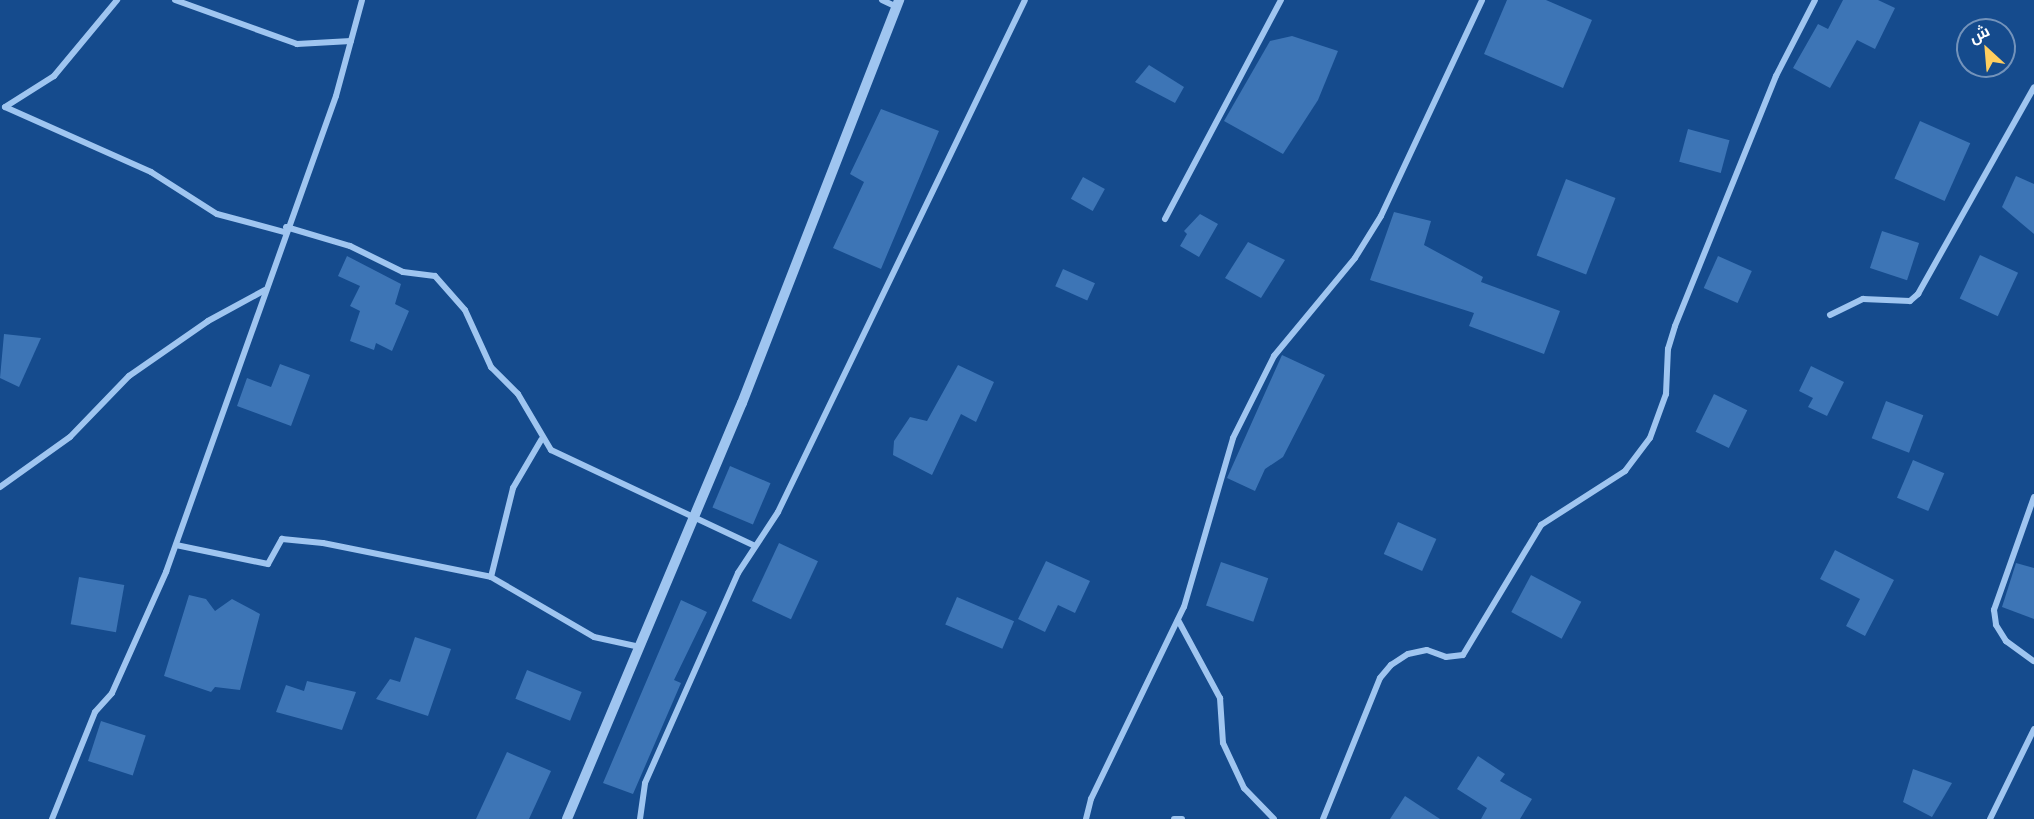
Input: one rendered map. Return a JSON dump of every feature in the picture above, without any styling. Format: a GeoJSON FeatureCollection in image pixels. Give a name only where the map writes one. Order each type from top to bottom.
{"type":"FeatureCollection","features":[{"type":"Feature","properties":{"kind":"street"},"geometry":{"type":"LineString","coordinates":[[117,0],[54,76],[5,107],[151,172],[218,213],[350,246],[403,272],[435,276],[470,317],[491,367],[518,394],[541,440],[562,459],[755,546]]}},
{"type":"Feature","properties":{"kind":"street"},"geometry":{"type":"LineString","coordinates":[[175,0],[297,44],[351,41]]}},
{"type":"Feature","properties":{"kind":"street"},"geometry":{"type":"LineString","coordinates":[[52,819],[95,712],[112,693],[142,633],[176,545],[285,229],[336,96],[362,0]]}},
{"type":"Feature","properties":{"kind":"street"},"geometry":{"type":"LineString","coordinates":[[567,819],[694,517],[898,3],[882,0]]}},
{"type":"Feature","properties":{"kind":"street"},"geometry":{"type":"LineString","coordinates":[[640,819],[645,783],[755,546],[778,512],[1025,0]]}},
{"type":"Feature","properties":{"kind":"street"},"geometry":{"type":"LineString","coordinates":[[1165,219],[1281,0]]}},
{"type":"Feature","properties":{"kind":"street"},"geometry":{"type":"LineString","coordinates":[[1086,819],[1178,620],[1198,564],[1233,438],[1274,357],[1355,258],[1381,216],[1482,0]]}},
{"type":"Feature","properties":{"kind":"street"},"geometry":{"type":"LineString","coordinates":[[1323,819],[1380,678],[1391,665],[1408,654],[1427,650],[1446,657],[1463,655],[1541,525],[1626,471],[1650,438],[1664,404],[1668,349],[1675,326],[1776,76],[1815,0]]}},
{"type":"Feature","properties":{"kind":"street"},"geometry":{"type":"LineString","coordinates":[[1830,315],[1863,299],[1910,301],[1918,294],[2034,87]]}},
{"type":"Feature","properties":{"kind":"street"},"geometry":{"type":"LineString","coordinates":[[0,487],[70,437],[129,376],[208,321],[265,290]]}},
{"type":"Feature","properties":{"kind":"street"},"geometry":{"type":"LineString","coordinates":[[491,577],[513,488],[541,440]]}},
{"type":"Feature","properties":{"kind":"street"},"geometry":{"type":"LineString","coordinates":[[2034,497],[1994,610],[1996,625],[2006,641],[2034,661]]}},
{"type":"Feature","properties":{"kind":"street"},"geometry":{"type":"LineString","coordinates":[[176,545],[268,564],[282,539],[313,542],[491,577],[594,637],[640,647]]}},
{"type":"Feature","properties":{"kind":"street"},"geometry":{"type":"LineString","coordinates":[[1178,620],[1220,698],[1223,743],[1244,788],[1274,819]]}},
{"type":"Feature","properties":{"kind":"street"},"geometry":{"type":"LineString","coordinates":[[1990,819],[2034,729]]}},
{"type":"Feature","properties":{"kind":"street"},"geometry":{"type":"LineString","coordinates":[[1174,819],[1182,819]]}},
{"type":"Feature","properties":{"kind":"building"},"geometry":{"type":"Polygon","coordinates":[[[1507,0],[1546,0],[1592,20],[1563,88],[1484,54],[1507,0]]]}},
{"type":"Feature","properties":{"kind":"building"},"geometry":{"type":"Polygon","coordinates":[[[1843,0],[1878,0],[1895,8],[1875,49],[1857,40],[1830,88],[1793,68],[1818,24],[1828,29],[1843,0]]]}},
{"type":"Feature","properties":{"kind":"building"},"geometry":{"type":"Polygon","coordinates":[[[1292,36],[1338,51],[1318,100],[1283,154],[1224,121],[1270,41],[1292,36]]]}},
{"type":"Feature","properties":{"kind":"building"},"geometry":{"type":"Polygon","coordinates":[[[1149,65],[1184,87],[1175,103],[1135,82],[1149,65]]]}},
{"type":"Feature","properties":{"kind":"building"},"geometry":{"type":"Polygon","coordinates":[[[881,109],[939,131],[881,269],[833,248],[864,182],[850,174],[881,109]]]}},
{"type":"Feature","properties":{"kind":"building"},"geometry":{"type":"Polygon","coordinates":[[[1920,121],[1970,143],[1945,201],[1894,179],[1920,121]]]}},
{"type":"Feature","properties":{"kind":"building"},"geometry":{"type":"Polygon","coordinates":[[[1688,129],[1730,140],[1721,173],[1679,162],[1688,129]]]}},
{"type":"Feature","properties":{"kind":"building"},"geometry":{"type":"Polygon","coordinates":[[[2016,176],[2034,184],[2034,234],[2002,207],[2016,176]]]}},
{"type":"Feature","properties":{"kind":"building"},"geometry":{"type":"Polygon","coordinates":[[[1083,177],[1105,189],[1093,211],[1071,199],[1083,177]]]}},
{"type":"Feature","properties":{"kind":"building"},"geometry":{"type":"Polygon","coordinates":[[[1566,179],[1615,198],[1586,275],[1537,256],[1566,179]]]}},
{"type":"Feature","properties":{"kind":"building"},"geometry":{"type":"Polygon","coordinates":[[[1394,212],[1431,221],[1424,245],[1483,277],[1481,282],[1560,311],[1544,354],[1469,326],[1474,313],[1370,280],[1394,212]]]}},
{"type":"Feature","properties":{"kind":"building"},"geometry":{"type":"Polygon","coordinates":[[[1200,214],[1218,224],[1199,257],[1180,246],[1187,234],[1184,231],[1200,214]]]}},
{"type":"Feature","properties":{"kind":"building"},"geometry":{"type":"Polygon","coordinates":[[[1882,231],[1919,243],[1907,280],[1870,268],[1882,231]]]}},
{"type":"Feature","properties":{"kind":"building"},"geometry":{"type":"Polygon","coordinates":[[[1248,242],[1285,260],[1261,298],[1225,278],[1248,242]]]}},
{"type":"Feature","properties":{"kind":"building"},"geometry":{"type":"Polygon","coordinates":[[[1980,255],[2018,273],[1998,316],[1960,299],[1980,255]]]}},
{"type":"Feature","properties":{"kind":"building"},"geometry":{"type":"Polygon","coordinates":[[[347,256],[401,284],[395,304],[409,311],[392,351],[376,343],[374,350],[350,341],[360,311],[350,306],[360,286],[338,276],[347,256]]]}},
{"type":"Feature","properties":{"kind":"building"},"geometry":{"type":"Polygon","coordinates":[[[1718,256],[1752,271],[1738,303],[1704,288],[1718,256]]]}},
{"type":"Feature","properties":{"kind":"building"},"geometry":{"type":"Polygon","coordinates":[[[1063,269],[1095,283],[1087,301],[1055,286],[1063,269]]]}},
{"type":"Feature","properties":{"kind":"building"},"geometry":{"type":"Polygon","coordinates":[[[4,334],[41,338],[19,387],[0,378],[4,334]]]}},
{"type":"Feature","properties":{"kind":"building"},"geometry":{"type":"Polygon","coordinates":[[[1282,355],[1325,375],[1283,457],[1265,469],[1255,491],[1227,478],[1282,355]]]}},
{"type":"Feature","properties":{"kind":"building"},"geometry":{"type":"Polygon","coordinates":[[[280,364],[310,375],[291,426],[237,406],[247,378],[271,387],[280,364]]]}},
{"type":"Feature","properties":{"kind":"building"},"geometry":{"type":"Polygon","coordinates":[[[958,365],[994,382],[976,422],[961,414],[932,475],[893,455],[894,441],[910,417],[927,421],[958,365]]]}},
{"type":"Feature","properties":{"kind":"building"},"geometry":{"type":"Polygon","coordinates":[[[1811,366],[1844,382],[1827,416],[1808,407],[1813,398],[1799,391],[1811,366]]]}},
{"type":"Feature","properties":{"kind":"building"},"geometry":{"type":"Polygon","coordinates":[[[1714,394],[1747,410],[1729,448],[1696,432],[1714,394]]]}},
{"type":"Feature","properties":{"kind":"building"},"geometry":{"type":"Polygon","coordinates":[[[1886,401],[1923,415],[1909,453],[1872,438],[1886,401]]]}},
{"type":"Feature","properties":{"kind":"building"},"geometry":{"type":"Polygon","coordinates":[[[1913,460],[1944,473],[1928,511],[1897,498],[1913,460]]]}},
{"type":"Feature","properties":{"kind":"building"},"geometry":{"type":"Polygon","coordinates":[[[730,466],[771,483],[753,525],[712,507],[730,466]]]}},
{"type":"Feature","properties":{"kind":"building"},"geometry":{"type":"Polygon","coordinates":[[[1398,522],[1436,539],[1422,571],[1384,554],[1398,522]]]}},
{"type":"Feature","properties":{"kind":"building"},"geometry":{"type":"Polygon","coordinates":[[[779,543],[818,561],[791,619],[752,601],[779,543]]]}},
{"type":"Feature","properties":{"kind":"building"},"geometry":{"type":"Polygon","coordinates":[[[1835,550],[1894,580],[1865,636],[1846,626],[1860,599],[1820,579],[1835,550]]]}},
{"type":"Feature","properties":{"kind":"building"},"geometry":{"type":"Polygon","coordinates":[[[1046,561],[1090,581],[1075,613],[1058,605],[1045,632],[1018,619],[1046,561]]]}},
{"type":"Feature","properties":{"kind":"building"},"geometry":{"type":"Polygon","coordinates":[[[1221,562],[1268,578],[1253,622],[1206,605],[1221,562]]]}},
{"type":"Feature","properties":{"kind":"building"},"geometry":{"type":"Polygon","coordinates":[[[2016,563],[2034,568],[2034,619],[2002,607],[2016,563]]]}},
{"type":"Feature","properties":{"kind":"building"},"geometry":{"type":"Polygon","coordinates":[[[1531,575],[1581,602],[1562,639],[1511,612],[1531,575]]]}},
{"type":"Feature","properties":{"kind":"building"},"geometry":{"type":"Polygon","coordinates":[[[79,577],[124,585],[116,632],[71,624],[79,577]]]}},
{"type":"Feature","properties":{"kind":"building"},"geometry":{"type":"Polygon","coordinates":[[[189,595],[206,599],[215,611],[232,599],[260,614],[240,690],[215,687],[211,692],[164,676],[189,595]]]}},
{"type":"Feature","properties":{"kind":"building"},"geometry":{"type":"Polygon","coordinates":[[[957,597],[1014,621],[1002,649],[945,625],[957,597]]]}},
{"type":"Feature","properties":{"kind":"building"},"geometry":{"type":"Polygon","coordinates":[[[681,600],[707,612],[674,680],[681,683],[633,794],[603,783],[681,600]]]}},
{"type":"Feature","properties":{"kind":"building"},"geometry":{"type":"Polygon","coordinates":[[[415,637],[451,649],[428,716],[376,699],[390,679],[400,682],[415,637]]]}},
{"type":"Feature","properties":{"kind":"building"},"geometry":{"type":"Polygon","coordinates":[[[527,670],[582,692],[570,721],[515,699],[527,670]]]}},
{"type":"Feature","properties":{"kind":"building"},"geometry":{"type":"Polygon","coordinates":[[[307,681],[356,692],[342,730],[276,712],[286,685],[304,691],[307,681]]]}},
{"type":"Feature","properties":{"kind":"building"},"geometry":{"type":"Polygon","coordinates":[[[101,721],[146,736],[133,775],[88,761],[101,721]]]}},
{"type":"Feature","properties":{"kind":"building"},"geometry":{"type":"Polygon","coordinates":[[[507,752],[551,771],[529,819],[476,819],[507,752]]]}},
{"type":"Feature","properties":{"kind":"building"},"geometry":{"type":"Polygon","coordinates":[[[1478,756],[1505,774],[1500,781],[1532,799],[1520,819],[1481,819],[1487,808],[1457,789],[1478,756]]]}},
{"type":"Feature","properties":{"kind":"building"},"geometry":{"type":"Polygon","coordinates":[[[1913,769],[1952,783],[1932,817],[1903,802],[1913,769]]]}},
{"type":"Feature","properties":{"kind":"building"},"geometry":{"type":"Polygon","coordinates":[[[1405,796],[1440,819],[1390,819],[1405,796]]]}}]}
